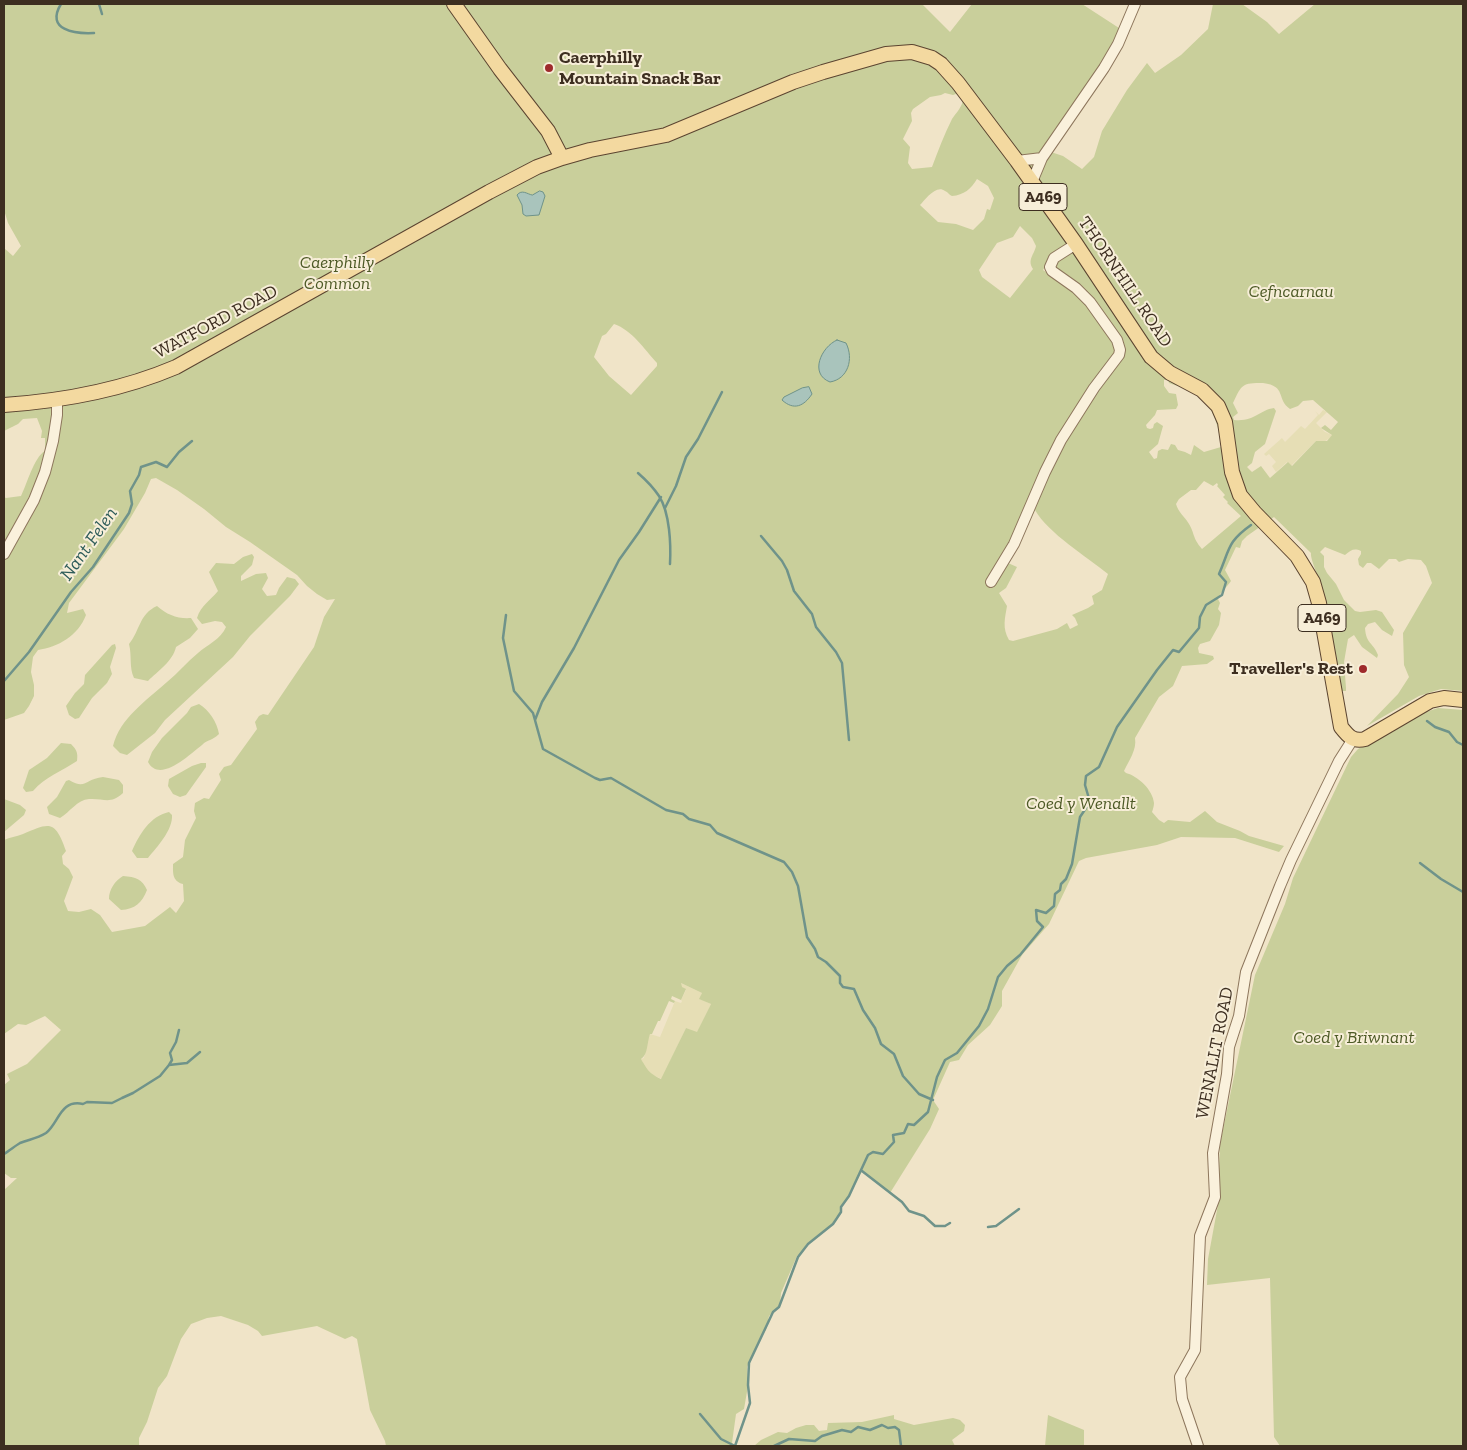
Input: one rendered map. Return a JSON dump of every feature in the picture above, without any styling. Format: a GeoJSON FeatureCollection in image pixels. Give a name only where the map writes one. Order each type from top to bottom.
{"type":"FeatureCollection","features":[{"type":"Feature","properties":{"kind":"main road"},"geometry":{"type":"LineString","coordinates":[[454,4],[500,69],[548,131],[562,158]]}},
{"type":"Feature","properties":{"kind":"main road","name":"THORNHILL ROAD"},"geometry":{"type":"LineString","coordinates":[[562,158],[590,150],[666,135],[793,82],[886,54],[912,52],[932,58],[948,71],[1017,161],[1076,244],[1151,357],[1170,373],[1202,390],[1218,406],[1224,422],[1232,472],[1240,495],[1297,556],[1313,582],[1319,603],[1341,727],[1353,739]]}},
{"type":"Feature","properties":{"kind":"main road","name":"WATFORD ROAD"},"geometry":{"type":"LineString","coordinates":[[4,405],[57,398],[130,384],[176,367],[489,192],[538,167],[562,158]]}},
{"type":"Feature","properties":{"kind":"main road"},"geometry":{"type":"LineString","coordinates":[[1353,739],[1359,741],[1365,739],[1430,701],[1444,698],[1463,700]]}},
{"type":"Feature","properties":{"kind":"street"},"geometry":{"type":"LineString","coordinates":[[1032,182],[1042,158],[1104,68],[1118,44],[1135,4]]}},
{"type":"Feature","properties":{"kind":"street"},"geometry":{"type":"LineString","coordinates":[[1017,161],[1042,158]]}},
{"type":"Feature","properties":{"kind":"street"},"geometry":{"type":"LineString","coordinates":[[991,582],[1014,544],[1061,440],[1094,388],[1119,355],[1118,340],[1090,302],[1050,267],[1054,258],[1076,244]]}},
{"type":"Feature","properties":{"kind":"street"},"geometry":{"type":"LineString","coordinates":[[4,554],[34,500],[45,472],[53,441],[57,415],[57,398]]}},
{"type":"Feature","properties":{"kind":"street","name":"WENALLT ROAD"},"geometry":{"type":"LineString","coordinates":[[1198,1446],[1182,1399],[1180,1377],[1194,1350],[1200,1236],[1215,1197],[1213,1153],[1227,1074],[1229,1047],[1240,1016],[1246,972],[1277,893],[1339,761],[1353,739]]}},
{"type":"Feature","properties":{"kind":"shaded area"},"geometry":{"type":"Polygon","coordinates":[[[1323,410],[1327,412],[1316,423],[1325,432],[1332,435],[1331,437],[1324,442],[1316,441],[1291,466],[1287,462],[1276,472],[1272,466],[1276,462],[1269,454],[1266,456],[1264,454],[1282,438],[1285,442],[1301,426],[1305,429],[1318,415],[1315,411],[1319,415],[1323,410]]]}},
{"type":"Feature","properties":{"kind":"shaded area"},"geometry":{"type":"Polygon","coordinates":[[[681,983],[702,993],[700,999],[711,1004],[697,1033],[686,1028],[662,1079],[650,1074],[645,1069],[641,1059],[644,1058],[650,1034],[660,1037],[675,1001],[681,1003],[686,990],[681,987],[681,983]]]}},
{"type":"Feature","properties":{"kind":"green space"},"geometry":{"type":"Polygon","coordinates":[[[4,4],[922,4],[950,32],[972,4],[1082,4],[1119,28],[1114,45],[1043,148],[1048,153],[1051,152],[1063,156],[1082,169],[1094,157],[1102,131],[1127,90],[1147,63],[1155,73],[1181,55],[1208,29],[1213,4],[1242,4],[1267,22],[1279,34],[1315,4],[1463,4],[1463,691],[1441,689],[1419,696],[1367,726],[1398,694],[1409,677],[1404,665],[1403,633],[1432,583],[1426,566],[1421,560],[1408,559],[1399,562],[1396,559],[1389,559],[1379,569],[1371,563],[1367,563],[1363,568],[1359,565],[1358,559],[1361,551],[1353,550],[1345,555],[1325,547],[1320,552],[1324,556],[1324,567],[1327,573],[1336,584],[1344,600],[1355,611],[1376,610],[1382,612],[1394,630],[1392,636],[1382,630],[1375,622],[1368,624],[1365,628],[1368,640],[1378,655],[1377,658],[1362,647],[1354,635],[1348,639],[1344,662],[1346,691],[1339,691],[1325,601],[1311,553],[1274,517],[1247,536],[1242,541],[1240,548],[1236,547],[1225,570],[1231,581],[1218,599],[1220,603],[1218,609],[1221,613],[1219,625],[1210,641],[1200,644],[1198,648],[1199,653],[1213,656],[1214,659],[1207,664],[1182,666],[1173,686],[1159,697],[1135,738],[1134,751],[1124,771],[1140,780],[1148,789],[1154,803],[1152,812],[1164,823],[1168,820],[1190,822],[1205,811],[1217,822],[1249,836],[1284,846],[1279,852],[1235,838],[1181,837],[1157,845],[1086,858],[1079,861],[1049,924],[1022,955],[1002,991],[1002,1006],[990,1025],[968,1045],[959,1060],[950,1062],[933,1100],[939,1109],[930,1129],[890,1193],[862,1171],[848,1198],[841,1206],[840,1215],[836,1217],[832,1225],[806,1245],[803,1252],[797,1256],[781,1293],[780,1305],[769,1316],[766,1330],[759,1340],[747,1367],[748,1386],[744,1409],[736,1414],[732,1443],[735,1446],[386,1446],[370,1410],[357,1339],[352,1336],[345,1339],[317,1326],[262,1336],[248,1325],[221,1316],[207,1318],[191,1324],[181,1339],[167,1376],[158,1388],[147,1422],[139,1438],[139,1446],[4,1446],[4,1190],[17,1178],[11,1178],[4,1173],[4,1085],[10,1080],[7,1074],[27,1064],[61,1030],[45,1016],[26,1025],[18,1024],[4,1034],[4,840],[45,826],[50,826],[54,829],[58,833],[66,851],[62,856],[63,864],[69,869],[73,877],[64,901],[68,911],[79,912],[91,909],[100,915],[112,932],[145,926],[170,907],[176,913],[184,901],[183,884],[175,879],[173,864],[183,857],[185,840],[196,818],[194,811],[195,803],[204,798],[209,799],[221,780],[219,774],[224,767],[231,765],[257,729],[255,722],[259,716],[263,714],[268,715],[314,647],[324,617],[335,599],[327,600],[317,594],[297,575],[226,527],[177,490],[156,478],[151,479],[124,529],[69,603],[67,613],[83,609],[86,615],[78,629],[73,635],[60,643],[38,650],[33,657],[31,672],[34,696],[24,713],[4,720],[4,497],[21,496],[37,459],[45,451],[45,438],[41,438],[42,431],[37,418],[23,419],[18,424],[4,431],[4,248],[13,256],[21,246],[8,223],[4,210],[4,4]],[[945,93],[930,97],[913,109],[911,113],[912,121],[903,139],[910,147],[908,163],[912,169],[932,167],[946,131],[963,102],[963,99],[956,94],[945,93]],[[977,179],[964,193],[952,196],[942,189],[934,191],[920,205],[938,222],[956,224],[973,230],[984,219],[987,209],[990,210],[994,198],[988,186],[977,179]],[[1020,226],[1013,237],[997,243],[979,270],[982,277],[1010,298],[1033,269],[1031,260],[1036,246],[1032,238],[1020,226]],[[1050,258],[1043,270],[1062,283],[1091,310],[1115,347],[1111,360],[1063,429],[1065,432],[1094,388],[1119,355],[1119,348],[1114,334],[1089,300],[1086,291],[1063,276],[1055,263],[1057,261],[1050,258]],[[1113,308],[1145,354],[1151,349],[1127,312],[1124,316],[1113,308]],[[614,324],[602,336],[594,357],[609,376],[631,395],[657,366],[657,363],[632,335],[614,324]],[[1164,380],[1164,386],[1169,393],[1176,394],[1178,405],[1176,409],[1157,410],[1146,425],[1150,429],[1157,422],[1163,426],[1158,444],[1149,452],[1154,459],[1157,458],[1158,451],[1162,449],[1168,450],[1171,444],[1175,445],[1178,450],[1191,455],[1194,445],[1204,452],[1221,447],[1216,422],[1204,400],[1191,390],[1164,380]],[[1263,383],[1247,384],[1241,388],[1233,403],[1238,413],[1233,417],[1234,420],[1252,418],[1269,409],[1274,408],[1276,411],[1265,444],[1255,452],[1252,463],[1247,467],[1252,472],[1261,466],[1270,478],[1288,462],[1292,466],[1316,441],[1327,441],[1332,435],[1321,428],[1325,425],[1331,430],[1338,422],[1313,400],[1303,401],[1298,406],[1290,409],[1275,387],[1263,383]],[[1204,481],[1196,490],[1191,490],[1179,499],[1176,504],[1177,507],[1189,524],[1202,549],[1241,516],[1227,503],[1223,497],[1225,495],[1217,486],[1217,483],[1213,486],[1204,481]],[[1035,510],[1008,563],[1017,567],[1006,588],[999,593],[1007,606],[1005,631],[1009,640],[1013,641],[1057,629],[1067,623],[1070,629],[1078,625],[1072,615],[1094,604],[1092,596],[1102,590],[1108,574],[1058,536],[1035,510]],[[681,983],[682,987],[686,989],[681,1000],[672,996],[671,999],[675,1001],[674,1003],[669,1001],[660,1021],[658,1021],[652,1034],[650,1034],[646,1051],[641,1059],[649,1071],[661,1079],[686,1028],[697,1032],[711,1004],[699,999],[702,993],[681,983]]]}},
{"type":"Feature","properties":{"kind":"green space"},"geometry":{"type":"Polygon","coordinates":[[[252,554],[254,557],[252,565],[241,576],[241,581],[256,574],[266,573],[268,578],[262,589],[267,596],[276,595],[287,577],[295,579],[299,584],[233,657],[165,720],[155,733],[127,755],[120,753],[113,746],[116,736],[128,718],[194,656],[217,638],[226,627],[222,622],[215,621],[202,624],[197,618],[203,606],[218,591],[209,572],[216,563],[234,564],[243,557],[252,554]]]}},
{"type":"Feature","properties":{"kind":"green space"},"geometry":{"type":"Polygon","coordinates":[[[157,606],[173,616],[191,618],[198,629],[190,638],[176,647],[172,657],[148,681],[134,678],[129,644],[143,618],[151,609],[157,606]]]}},
{"type":"Feature","properties":{"kind":"green space"},"geometry":{"type":"Polygon","coordinates":[[[115,644],[116,648],[110,667],[112,674],[107,683],[92,698],[79,718],[75,719],[69,715],[66,706],[84,684],[85,675],[115,644]]]}},
{"type":"Feature","properties":{"kind":"green space"},"geometry":{"type":"Polygon","coordinates":[[[199,704],[212,717],[219,734],[175,765],[160,770],[153,768],[148,762],[152,752],[162,738],[191,707],[199,704]]]}},
{"type":"Feature","properties":{"kind":"green space","name":"Coed y Briwnant"},"geometry":{"type":"Polygon","coordinates":[[[1438,708],[1463,710],[1463,1446],[1280,1446],[1274,1437],[1270,1278],[1207,1285],[1208,1259],[1220,1194],[1220,1144],[1255,975],[1285,904],[1293,878],[1351,757],[1358,749],[1423,713],[1438,708]]]}},
{"type":"Feature","properties":{"kind":"green space"},"geometry":{"type":"Polygon","coordinates":[[[61,743],[73,746],[77,752],[77,761],[48,778],[33,791],[26,792],[23,788],[29,770],[47,758],[61,743]]]}},
{"type":"Feature","properties":{"kind":"green space"},"geometry":{"type":"Polygon","coordinates":[[[201,763],[206,763],[206,767],[186,795],[180,797],[173,794],[168,786],[169,779],[201,763]]]}},
{"type":"Feature","properties":{"kind":"green space"},"geometry":{"type":"Polygon","coordinates":[[[103,777],[119,780],[123,785],[123,793],[110,800],[85,800],[60,818],[49,814],[47,807],[57,797],[66,781],[69,780],[82,784],[103,777]]]}},
{"type":"Feature","properties":{"kind":"green space"},"geometry":{"type":"Polygon","coordinates":[[[4,799],[20,805],[26,810],[24,815],[4,832],[4,799]]]}},
{"type":"Feature","properties":{"kind":"green space"},"geometry":{"type":"Polygon","coordinates":[[[169,812],[172,815],[172,821],[164,838],[148,858],[137,858],[132,851],[146,827],[162,814],[169,812]]]}},
{"type":"Feature","properties":{"kind":"green space"},"geometry":{"type":"Polygon","coordinates":[[[123,876],[138,879],[147,890],[137,904],[121,910],[109,899],[113,886],[123,876]]]}},
{"type":"Feature","properties":{"kind":"green space"},"geometry":{"type":"Polygon","coordinates":[[[894,1415],[894,1419],[914,1425],[953,1418],[960,1420],[965,1425],[964,1431],[952,1440],[955,1446],[754,1446],[761,1440],[778,1432],[787,1433],[806,1425],[814,1425],[819,1431],[827,1430],[828,1423],[862,1422],[894,1415]]]}},
{"type":"Feature","properties":{"kind":"green space"},"geometry":{"type":"Polygon","coordinates":[[[1048,1415],[1084,1430],[1084,1446],[1045,1446],[1048,1415]]]}},
{"type":"Feature","properties":{"kind":"water"},"geometry":{"type":"Polygon","coordinates":[[[540,191],[545,196],[539,215],[526,216],[523,214],[522,205],[517,195],[523,192],[532,195],[540,191]]]}},
{"type":"Feature","properties":{"kind":"water"},"geometry":{"type":"Polygon","coordinates":[[[837,340],[846,343],[849,362],[845,373],[830,382],[820,373],[820,361],[826,348],[837,340]]]}},
{"type":"Feature","properties":{"kind":"water"},"geometry":{"type":"Polygon","coordinates":[[[809,387],[812,394],[806,402],[799,406],[791,405],[782,400],[784,397],[802,388],[809,387]]]}},
{"type":"Feature","properties":{"kind":"waterway"},"geometry":{"type":"LineString","coordinates":[[61,4],[57,13],[59,25],[64,29],[79,33],[94,33]]}},
{"type":"Feature","properties":{"kind":"waterway"},"geometry":{"type":"LineString","coordinates":[[99,4],[102,14]]}},
{"type":"Feature","properties":{"kind":"waterway"},"geometry":{"type":"LineString","coordinates":[[665,508],[676,486],[686,457],[698,439],[722,392]]}},
{"type":"Feature","properties":{"kind":"waterway","name":"Nant Felen"},"geometry":{"type":"LineString","coordinates":[[4,681],[29,652],[71,592],[93,567],[129,513],[132,504],[130,491],[139,475],[141,467],[156,462],[167,467],[179,452],[192,441]]}},
{"type":"Feature","properties":{"kind":"waterway"},"geometry":{"type":"LineString","coordinates":[[638,473],[659,496],[666,511],[669,529],[670,564]]}},
{"type":"Feature","properties":{"kind":"waterway"},"geometry":{"type":"LineString","coordinates":[[535,720],[542,702],[574,648],[619,560],[661,497]]}},
{"type":"Feature","properties":{"kind":"waterway"},"geometry":{"type":"LineString","coordinates":[[735,1446],[750,1403],[748,1385],[749,1363],[773,1312],[779,1307],[798,1257],[808,1244],[833,1224],[841,1212],[841,1207],[849,1196],[868,1155],[873,1152],[883,1154],[894,1142],[893,1135],[904,1133],[908,1124],[914,1125],[928,1112],[937,1077],[945,1060],[957,1053],[979,1026],[988,1009],[998,977],[1020,955],[1043,927],[1037,921],[1036,910],[1046,913],[1054,906],[1055,894],[1060,890],[1061,884],[1066,879],[1072,864],[1080,817],[1090,802],[1085,785],[1086,776],[1099,767],[1117,727],[1157,670],[1173,650],[1179,652],[1199,628],[1200,617],[1206,605],[1222,595],[1226,582],[1219,574],[1228,552],[1237,536],[1251,525]]}},
{"type":"Feature","properties":{"kind":"waterway"},"geometry":{"type":"LineString","coordinates":[[761,536],[782,561],[794,591],[812,614],[816,627],[836,652],[842,663],[849,740]]}},
{"type":"Feature","properties":{"kind":"waterway"},"geometry":{"type":"LineString","coordinates":[[506,615],[503,638],[514,691],[533,713],[543,749],[595,778],[600,780],[611,778],[666,810],[683,814],[689,819],[710,825],[717,833],[784,862],[792,872],[798,886],[807,937],[818,957],[840,976],[840,983],[843,987],[854,989],[863,1010],[875,1028],[881,1044],[894,1054],[903,1076],[919,1094],[933,1100]]}},
{"type":"Feature","properties":{"kind":"waterway"},"geometry":{"type":"LineString","coordinates":[[1427,721],[1435,727],[1449,732],[1457,742],[1463,745]]}},
{"type":"Feature","properties":{"kind":"waterway"},"geometry":{"type":"LineString","coordinates":[[1420,863],[1441,879],[1463,892]]}},
{"type":"Feature","properties":{"kind":"waterway"},"geometry":{"type":"LineString","coordinates":[[169,1065],[172,1060],[170,1053],[176,1042],[179,1030]]}},
{"type":"Feature","properties":{"kind":"waterway"},"geometry":{"type":"LineString","coordinates":[[4,1154],[20,1143],[46,1133],[69,1105],[87,1102],[112,1103],[133,1093],[160,1076],[169,1065],[187,1063],[200,1052]]}},
{"type":"Feature","properties":{"kind":"waterway"},"geometry":{"type":"LineString","coordinates":[[862,1171],[902,1202],[909,1211],[924,1216],[935,1226],[945,1226],[950,1223]]}},
{"type":"Feature","properties":{"kind":"waterway"},"geometry":{"type":"LineString","coordinates":[[988,1227],[996,1226],[1019,1209]]}},
{"type":"Feature","properties":{"kind":"waterway"},"geometry":{"type":"LineString","coordinates":[[700,1414],[721,1439],[735,1446]]}},
{"type":"Feature","properties":{"kind":"waterway"},"geometry":{"type":"LineString","coordinates":[[774,1446],[789,1439],[815,1441],[822,1436],[842,1430],[851,1432],[858,1427],[870,1430],[882,1425],[888,1428],[895,1427],[899,1430],[901,1446]]}},
{"type":"Feature","properties":{"kind":"place","name":"Caerphilly Mountain Snack Bar"},"geometry":{"type":"Point","coordinates":[549,68]}},
{"type":"Feature","properties":{"kind":"place","name":"Traveller's Rest"},"geometry":{"type":"Point","coordinates":[1363,669]}},
{"type":"Feature","properties":{"kind":"park label","name":"Caerphilly Common"},"geometry":{"type":"Point","coordinates":[337,273]}},
{"type":"Feature","properties":{"kind":"park label","name":"Cefncarnau"},"geometry":{"type":"Point","coordinates":[1291,292]}},
{"type":"Feature","properties":{"kind":"park label","name":"Coed y Wenallt"},"geometry":{"type":"Point","coordinates":[1081,804]}}]}
